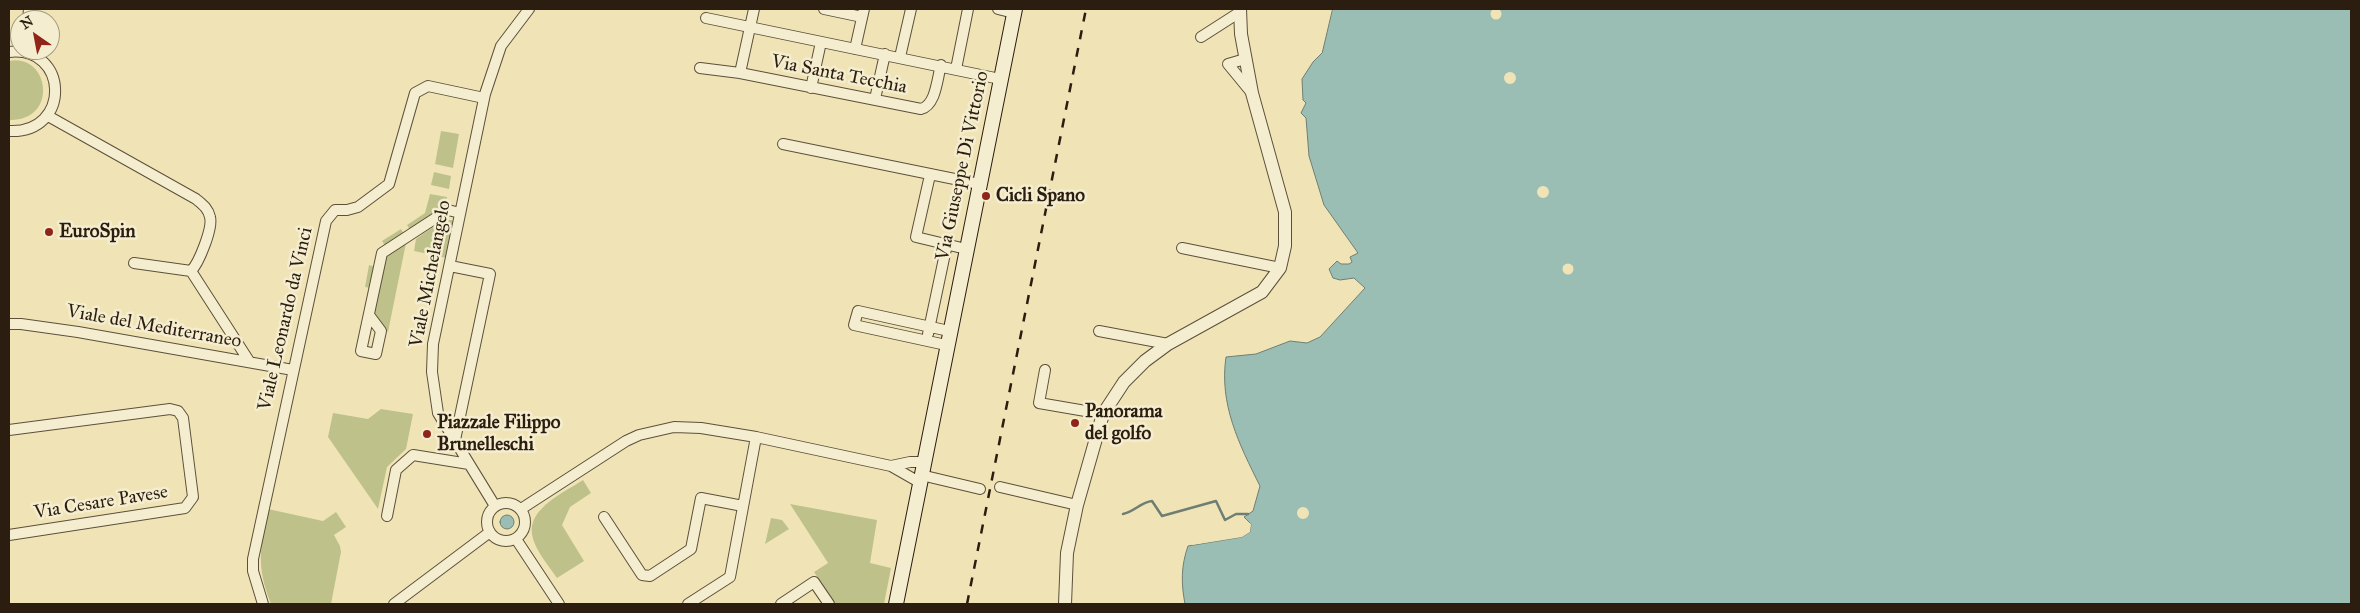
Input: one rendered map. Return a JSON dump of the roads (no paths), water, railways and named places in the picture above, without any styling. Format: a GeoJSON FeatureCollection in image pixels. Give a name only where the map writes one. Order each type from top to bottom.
{"type":"FeatureCollection","features":[{"type":"Feature","properties":{"kind":"main road","name":"Via Giuseppe Di Vittorio"},"geometry":{"type":"LineString","coordinates":[[896,604],[948,331],[1014,11]]}},
{"type":"Feature","properties":{"kind":"street","name":"Viale Michelangelo"},"geometry":{"type":"LineString","coordinates":[[495,506],[438,413],[432,372],[433,344],[485,96],[501,46],[529,9]]}},
{"type":"Feature","properties":{"kind":"street"},"geometry":{"type":"LineString","coordinates":[[740,73],[754,9]]}},
{"type":"Feature","properties":{"kind":"street"},"geometry":{"type":"LineString","coordinates":[[824,9],[863,13],[855,49]]}},
{"type":"Feature","properties":{"kind":"street"},"geometry":{"type":"LineString","coordinates":[[900,57],[911,9]]}},
{"type":"Feature","properties":{"kind":"street"},"geometry":{"type":"LineString","coordinates":[[956,68],[968,9]]}},
{"type":"Feature","properties":{"kind":"street"},"geometry":{"type":"LineString","coordinates":[[998,9],[1014,11]]}},
{"type":"Feature","properties":{"kind":"street"},"geometry":{"type":"LineString","coordinates":[[1065,604],[1067,553],[1077,505],[1103,414],[1124,382],[1145,361],[1168,344],[1262,292],[1280,268],[1285,246],[1285,212],[1252,93],[1245,59],[1240,10],[1200,37]]}},
{"type":"Feature","properties":{"kind":"street"},"geometry":{"type":"LineString","coordinates":[[706,18],[956,68],[1000,79]]}},
{"type":"Feature","properties":{"kind":"street"},"geometry":{"type":"LineString","coordinates":[[811,88],[821,42]]}},
{"type":"Feature","properties":{"kind":"street"},"geometry":{"type":"LineString","coordinates":[[874,99],[885,54]]}},
{"type":"Feature","properties":{"kind":"street"},"geometry":{"type":"LineString","coordinates":[[1245,59],[1228,64],[1252,93]]}},
{"type":"Feature","properties":{"kind":"street"},"geometry":{"type":"LineString","coordinates":[[9,131],[30,129],[48,116],[53,105],[56,94],[51,71],[40,60]]}},
{"type":"Feature","properties":{"kind":"street","name":"Via Santa Tecchia"},"geometry":{"type":"LineString","coordinates":[[700,68],[740,73],[921,110],[927,108],[931,101],[940,65]]}},
{"type":"Feature","properties":{"kind":"street","name":"Viale Leonardo da Vinci"},"geometry":{"type":"LineString","coordinates":[[262,604],[253,571],[253,559],[292,370],[326,221],[335,210],[348,210],[358,206],[389,184],[412,97],[415,93],[428,86],[485,96]]}},
{"type":"Feature","properties":{"kind":"street"},"geometry":{"type":"LineString","coordinates":[[48,116],[196,198],[206,207],[211,218],[200,258],[191,271]]}},
{"type":"Feature","properties":{"kind":"street"},"geometry":{"type":"LineString","coordinates":[[784,144],[979,184]]}},
{"type":"Feature","properties":{"kind":"street"},"geometry":{"type":"LineString","coordinates":[[930,175],[916,237],[966,249]]}},
{"type":"Feature","properties":{"kind":"street"},"geometry":{"type":"LineString","coordinates":[[369,314],[382,253],[448,210],[460,213]]}},
{"type":"Feature","properties":{"kind":"street","name":"Via Giuseppe Di Vittorio"},"geometry":{"type":"LineString","coordinates":[[926,341],[947,244]]}},
{"type":"Feature","properties":{"kind":"street"},"geometry":{"type":"LineString","coordinates":[[1182,248],[1280,268]]}},
{"type":"Feature","properties":{"kind":"street"},"geometry":{"type":"LineString","coordinates":[[134,263],[191,271],[250,361]]}},
{"type":"Feature","properties":{"kind":"street"},"geometry":{"type":"LineString","coordinates":[[450,266],[490,274],[455,440]]}},
{"type":"Feature","properties":{"kind":"street"},"geometry":{"type":"LineString","coordinates":[[946,345],[854,325],[858,311],[948,331]]}},
{"type":"Feature","properties":{"kind":"street","name":"Viale del Mediterraneo"},"geometry":{"type":"LineString","coordinates":[[9,324],[78,332],[250,361],[292,370]]}},
{"type":"Feature","properties":{"kind":"street"},"geometry":{"type":"LineString","coordinates":[[1099,331],[1168,344]]}},
{"type":"Feature","properties":{"kind":"street"},"geometry":{"type":"LineString","coordinates":[[1045,370],[1039,403],[1103,414]]}},
{"type":"Feature","properties":{"kind":"street","name":"Via Cesare Pavese"},"geometry":{"type":"LineString","coordinates":[[9,430],[170,408],[178,411],[183,418],[193,498],[185,508],[9,535]]}},
{"type":"Feature","properties":{"kind":"street"},"geometry":{"type":"LineString","coordinates":[[521,509],[604,453],[639,435],[674,428],[700,428],[756,437],[891,466],[980,489]]}},
{"type":"Feature","properties":{"kind":"street"},"geometry":{"type":"LineString","coordinates":[[688,604],[730,577],[756,437]]}},
{"type":"Feature","properties":{"kind":"street"},"geometry":{"type":"LineString","coordinates":[[387,516],[396,470],[413,455],[470,464]]}},
{"type":"Feature","properties":{"kind":"street"},"geometry":{"type":"LineString","coordinates":[[891,466],[910,462],[921,473]]}},
{"type":"Feature","properties":{"kind":"street"},"geometry":{"type":"LineString","coordinates":[[1000,487],[1077,505]]}},
{"type":"Feature","properties":{"kind":"street"},"geometry":{"type":"LineString","coordinates":[[604,517],[642,575],[646,577],[691,548],[701,498],[743,506]]}},
{"type":"Feature","properties":{"kind":"street"},"geometry":{"type":"LineString","coordinates":[[509,502],[521,509],[526,525],[516,539],[501,540],[490,532],[487,518],[495,506],[509,502]]}},
{"type":"Feature","properties":{"kind":"street"},"geometry":{"type":"LineString","coordinates":[[395,603],[490,532]]}},
{"type":"Feature","properties":{"kind":"street"},"geometry":{"type":"LineString","coordinates":[[516,539],[554,602]]}},
{"type":"Feature","properties":{"kind":"street"},"geometry":{"type":"LineString","coordinates":[[781,604],[814,582],[829,604]]}},
{"type":"Feature","properties":{"kind":"water"},"geometry":{"type":"Polygon","coordinates":[[[1333,9],[2351,9],[2351,604],[1185,604],[1182,575],[1188,546],[1242,537],[1250,532],[1251,524],[1244,517],[1253,511],[1260,486],[1238,439],[1228,407],[1225,391],[1226,357],[1256,354],[1290,341],[1307,343],[1320,337],[1365,288],[1354,278],[1340,280],[1333,278],[1329,269],[1337,261],[1341,264],[1349,264],[1352,262],[1350,257],[1358,253],[1324,205],[1309,156],[1306,118],[1301,113],[1306,103],[1303,100],[1302,79],[1313,62],[1322,53],[1333,9]]]}},
{"type":"Feature","properties":{"kind":"water"},"geometry":{"type":"Polygon","coordinates":[[[504,515],[510,515],[514,522],[510,529],[504,529],[500,525],[500,519],[504,515]]]}},
{"type":"Feature","properties":{"kind":"waterway"},"geometry":{"type":"LineString","coordinates":[[1123,514],[1152,501],[1162,516],[1216,501],[1225,520],[1236,514],[1248,514]]}},
{"type":"Feature","properties":{"kind":"railway"},"geometry":{"type":"LineString","coordinates":[[967,604],[1086,9]]}},
{"type":"Feature","properties":{"kind":"place","name":"Cicli Spano"},"geometry":{"type":"Point","coordinates":[986,196]}},
{"type":"Feature","properties":{"kind":"place","name":"EuroSpin"},"geometry":{"type":"Point","coordinates":[49,232]}},
{"type":"Feature","properties":{"kind":"place","name":"Panorama del golfo"},"geometry":{"type":"Point","coordinates":[1075,423]}},
{"type":"Feature","properties":{"kind":"place","name":"Piazzale Filippo Brunelleschi"},"geometry":{"type":"Point","coordinates":[427,434]}}]}
